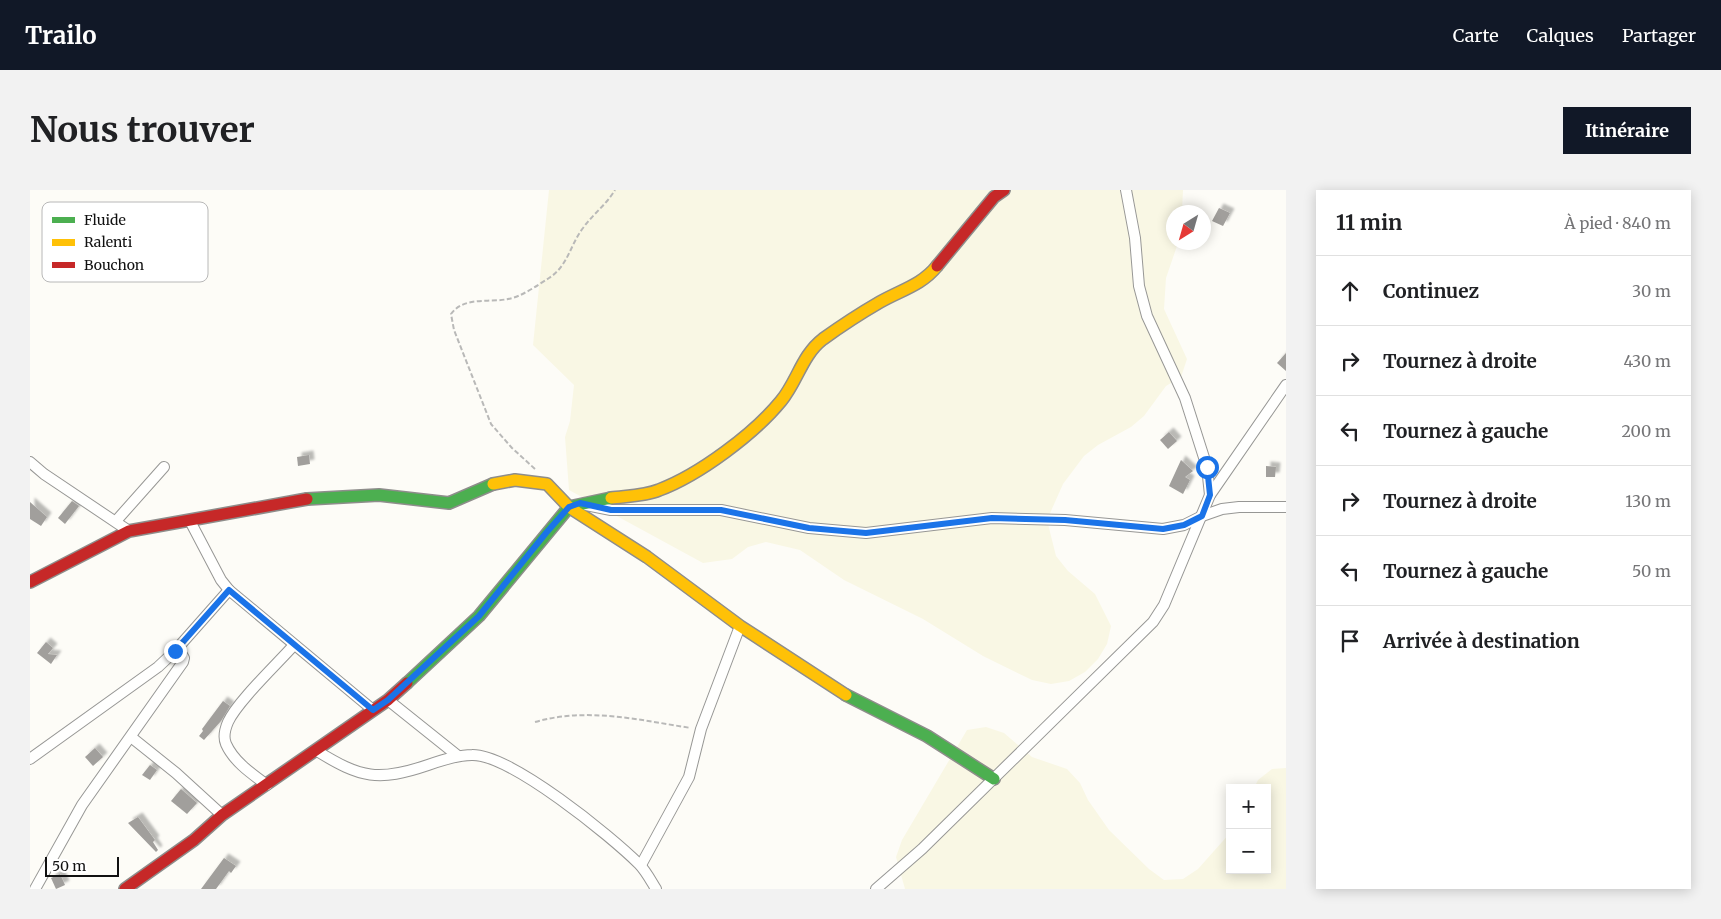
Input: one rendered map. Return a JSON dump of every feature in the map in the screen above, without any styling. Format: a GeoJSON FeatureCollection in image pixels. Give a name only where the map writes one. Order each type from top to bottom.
{"type":"FeatureCollection","features":[{"type":"Feature","properties":{"kind":"street"},"geometry":{"type":"LineString","coordinates":[[126,889],[194,840],[222,815],[268,785],[388,700],[479,616],[575,505],[658,491],[689,476],[739,441],[760,424],[782,400],[811,350],[822,339],[880,302],[926,279],[994,198],[1004,190]]}},
{"type":"Feature","properties":{"kind":"street"},"geometry":{"type":"LineString","coordinates":[[1126,190],[1136,238],[1139,286],[1147,316],[1185,398],[1207,467],[1210,495]]}},
{"type":"Feature","properties":{"kind":"street"},"geometry":{"type":"LineString","coordinates":[[876,889],[922,849],[1153,622],[1164,605],[1210,495],[1286,385]]}},
{"type":"Feature","properties":{"kind":"street"},"geometry":{"type":"LineString","coordinates":[[30,462],[44,474],[116,521],[129,532]]}},
{"type":"Feature","properties":{"kind":"street"},"geometry":{"type":"LineString","coordinates":[[116,521],[164,467]]}},
{"type":"Feature","properties":{"kind":"street"},"geometry":{"type":"LineString","coordinates":[[30,582],[129,532],[297,500],[379,495],[449,503],[496,483],[515,480],[547,484],[740,626],[856,700],[927,736],[994,779]]}},
{"type":"Feature","properties":{"kind":"street"},"geometry":{"type":"LineString","coordinates":[[575,505],[611,510],[721,510],[809,528],[866,533],[992,518],[1065,520],[1163,529],[1184,525],[1202,516],[1239,506],[1286,507]]}},
{"type":"Feature","properties":{"kind":"street"},"geometry":{"type":"LineString","coordinates":[[190,521],[221,580],[229,590],[373,710]]}},
{"type":"Feature","properties":{"kind":"street"},"geometry":{"type":"LineString","coordinates":[[30,760],[158,668],[229,590]]}},
{"type":"Feature","properties":{"kind":"street"},"geometry":{"type":"LineString","coordinates":[[641,865],[689,777],[701,729],[740,626]]}},
{"type":"Feature","properties":{"kind":"street"},"geometry":{"type":"LineString","coordinates":[[268,785],[244,767],[232,754],[224,735],[228,721],[241,703],[294,645]]}},
{"type":"Feature","properties":{"kind":"street"},"geometry":{"type":"LineString","coordinates":[[35,889],[82,805],[132,737],[183,662],[184,658],[181,653],[175,651]]}},
{"type":"Feature","properties":{"kind":"street"},"geometry":{"type":"LineString","coordinates":[[388,700],[458,756]]}},
{"type":"Feature","properties":{"kind":"street"},"geometry":{"type":"LineString","coordinates":[[132,737],[222,815]]}},
{"type":"Feature","properties":{"kind":"street"},"geometry":{"type":"LineString","coordinates":[[317,751],[346,769],[374,776],[404,773],[458,756],[481,755],[500,762],[530,780],[607,836],[641,865],[656,889]]}},
{"type":"Feature","properties":{"kind":"path"},"geometry":{"type":"LineString","coordinates":[[547,484],[540,473],[512,448],[491,424],[454,330],[451,314],[456,308],[470,302],[510,299],[556,273],[564,264],[583,228],[609,201],[615,190]]}},
{"type":"Feature","properties":{"kind":"path"},"geometry":{"type":"LineString","coordinates":[[536,722],[551,717],[619,715],[701,729]]}},
{"type":"Feature","properties":{"kind":"shaded area"},"geometry":{"type":"Polygon","coordinates":[[[549,190],[1183,190],[1182,205],[1166,205],[1166,250],[1176,250],[1166,278],[1164,309],[1187,359],[1181,377],[1166,386],[1144,416],[1131,427],[1098,445],[1084,456],[1063,484],[1047,520],[1056,556],[1068,571],[1095,594],[1111,626],[1107,644],[1098,659],[1085,672],[1069,681],[1051,684],[1032,680],[983,656],[923,619],[844,580],[800,550],[766,542],[748,547],[732,559],[703,563],[569,490],[565,437],[570,421],[574,385],[533,345],[549,190]]]}},
{"type":"Feature","properties":{"kind":"shaded area"},"geometry":{"type":"Polygon","coordinates":[[[986,727],[1004,733],[1032,757],[1067,769],[1080,783],[1088,800],[1109,830],[1149,869],[1164,880],[1183,879],[1198,869],[1226,838],[1226,874],[1271,874],[1271,784],[1256,784],[1258,780],[1272,769],[1286,768],[1286,889],[905,889],[896,857],[902,840],[967,730],[986,727]]]}},
{"type":"Feature","properties":{"kind":"building"},"geometry":{"type":"Polygon","coordinates":[[[1219,208],[1230,213],[1223,226],[1212,221],[1219,208]]]}},
{"type":"Feature","properties":{"kind":"building"},"geometry":{"type":"Polygon","coordinates":[[[1286,353],[1286,371],[1277,363],[1286,353]]]}},
{"type":"Feature","properties":{"kind":"building"},"geometry":{"type":"Polygon","coordinates":[[[1169,432],[1177,441],[1168,449],[1160,440],[1169,432]]]}},
{"type":"Feature","properties":{"kind":"building"},"geometry":{"type":"Polygon","coordinates":[[[309,455],[310,464],[298,466],[297,457],[309,455]]]}},
{"type":"Feature","properties":{"kind":"building"},"geometry":{"type":"Polygon","coordinates":[[[1181,460],[1193,471],[1185,477],[1190,480],[1183,494],[1169,486],[1181,460]]]}},
{"type":"Feature","properties":{"kind":"building"},"geometry":{"type":"Polygon","coordinates":[[[1266,466],[1276,467],[1275,477],[1266,477],[1266,466]]]}},
{"type":"Feature","properties":{"kind":"building"},"geometry":{"type":"Polygon","coordinates":[[[72,501],[79,506],[65,524],[58,518],[72,501]]]}},
{"type":"Feature","properties":{"kind":"building"},"geometry":{"type":"Polygon","coordinates":[[[30,502],[47,517],[41,526],[30,519],[30,502]]]}},
{"type":"Feature","properties":{"kind":"building"},"geometry":{"type":"Polygon","coordinates":[[[46,642],[53,648],[48,654],[57,655],[51,664],[37,653],[46,642]]]}},
{"type":"Feature","properties":{"kind":"building"},"geometry":{"type":"Polygon","coordinates":[[[223,701],[230,706],[221,721],[204,740],[199,736],[203,731],[202,729],[223,701]]]}},
{"type":"Feature","properties":{"kind":"building"},"geometry":{"type":"Polygon","coordinates":[[[95,748],[103,757],[93,766],[85,757],[95,748]]]}},
{"type":"Feature","properties":{"kind":"building"},"geometry":{"type":"Polygon","coordinates":[[[150,765],[157,770],[150,780],[142,775],[150,765]]]}},
{"type":"Feature","properties":{"kind":"building"},"geometry":{"type":"Polygon","coordinates":[[[181,789],[197,803],[187,814],[171,801],[181,789]]]}},
{"type":"Feature","properties":{"kind":"building"},"geometry":{"type":"Polygon","coordinates":[[[138,817],[155,840],[153,842],[158,850],[156,852],[128,823],[138,817]]]}},
{"type":"Feature","properties":{"kind":"building"},"geometry":{"type":"Polygon","coordinates":[[[224,858],[236,866],[231,873],[229,871],[216,889],[201,889],[224,858]]]}},
{"type":"Feature","properties":{"kind":"building"},"geometry":{"type":"Polygon","coordinates":[[[60,874],[65,885],[56,889],[51,878],[60,874]]]}},
{"type":"Feature","properties":{"kind":"traffic: fast"},"geometry":{"type":"LineString","coordinates":[[307,499],[379,495],[449,503],[493,484]]}},
{"type":"Feature","properties":{"kind":"traffic: fast"},"geometry":{"type":"LineString","coordinates":[[407,683],[479,616],[569,507],[611,498]]}},
{"type":"Feature","properties":{"kind":"traffic: fast"},"geometry":{"type":"LineString","coordinates":[[846,695],[927,736],[994,779]]}},
{"type":"Feature","properties":{"kind":"traffic: slow"},"geometry":{"type":"LineString","coordinates":[[611,498],[642,495],[659,490],[691,474],[725,452],[770,414],[787,394],[816,345],[873,306],[918,283],[937,266]]}},
{"type":"Feature","properties":{"kind":"traffic: slow"},"geometry":{"type":"LineString","coordinates":[[493,484],[515,480],[547,484],[569,507],[647,557],[740,626],[846,695]]}},
{"type":"Feature","properties":{"kind":"traffic: jam"},"geometry":{"type":"LineString","coordinates":[[937,266],[994,197],[1004,190]]}},
{"type":"Feature","properties":{"kind":"traffic: jam"},"geometry":{"type":"LineString","coordinates":[[30,582],[129,531],[307,499]]}},
{"type":"Feature","properties":{"kind":"traffic: jam"},"geometry":{"type":"LineString","coordinates":[[125,889],[194,840],[222,815],[388,700],[407,683]]}},
{"type":"Feature","properties":{"kind":"route"},"geometry":{"type":"LineString","coordinates":[[175,651],[229,590],[373,710],[388,700],[479,616],[501,592],[546,533],[569,507],[580,503],[611,510],[721,510],[809,528],[866,533],[992,518],[1065,520],[1163,529],[1184,525],[1202,516],[1210,495],[1207,467]]}}]}
